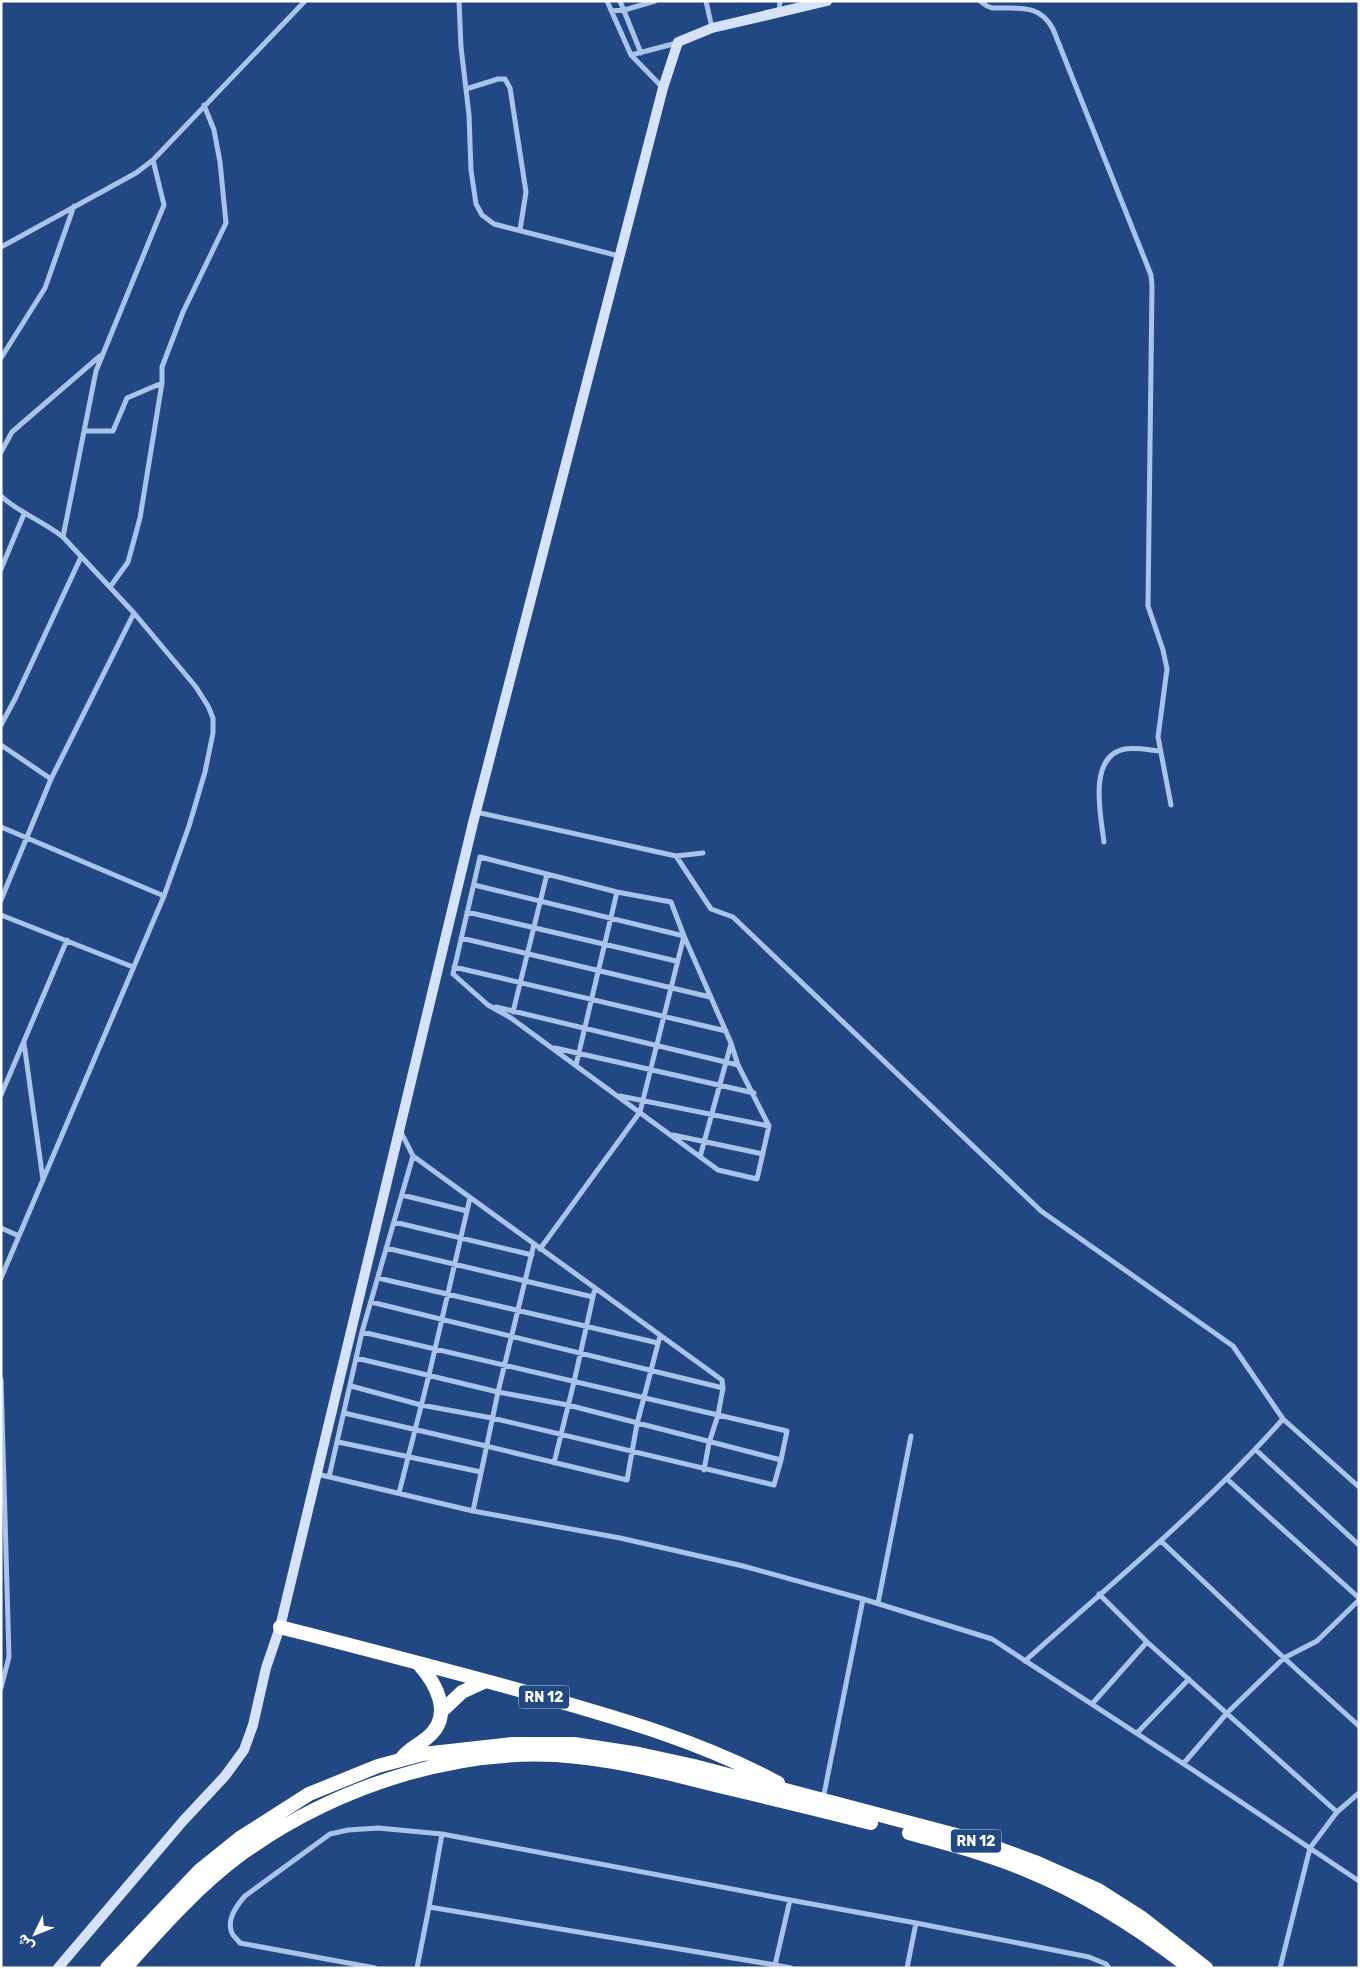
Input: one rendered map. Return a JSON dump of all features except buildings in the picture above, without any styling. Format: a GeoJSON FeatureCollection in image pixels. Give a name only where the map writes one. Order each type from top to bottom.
{"type":"FeatureCollection","features":[{"type":"Feature","properties":{"kind":"highway","name":"RN 12"},"geometry":{"type":"LineString","coordinates":[[280,1627],[624,1719],[763,1775],[799,1794],[975,1840],[1098,1890],[1142,1918],[1206,1968]]}},
{"type":"Feature","properties":{"kind":"highway"},"geometry":{"type":"LineString","coordinates":[[418,1663],[436,1689],[443,1710]]}},
{"type":"Feature","properties":{"kind":"highway"},"geometry":{"type":"LineString","coordinates":[[402,1759],[408,1750],[432,1734],[443,1710],[462,1692],[486,1681]]}},
{"type":"Feature","properties":{"kind":"highway"},"geometry":{"type":"LineString","coordinates":[[128,1958],[199,1871],[240,1838],[309,1794],[378,1766],[402,1759],[423,1754],[512,1744],[574,1744],[639,1754],[694,1766],[799,1794]]}},
{"type":"Feature","properties":{"kind":"highway"},"geometry":{"type":"LineString","coordinates":[[107,1968],[128,1958],[187,1901],[239,1856],[308,1814],[349,1794],[398,1776],[456,1762],[552,1755],[605,1761],[668,1773],[887,1826],[970,1850],[1026,1870],[1081,1896],[1131,1926],[1190,1968]]}},
{"type":"Feature","properties":{"kind":"street"},"geometry":{"type":"LineString","coordinates":[[1,247],[136,173],[153,160],[305,1]]}},
{"type":"Feature","properties":{"kind":"street"},"geometry":{"type":"LineString","coordinates":[[459,1],[461,46],[469,115],[471,170],[476,204],[482,215],[494,224],[620,256]]}},
{"type":"Feature","properties":{"kind":"street"},"geometry":{"type":"LineString","coordinates":[[608,1],[631,55],[663,88]]}},
{"type":"Feature","properties":{"kind":"street"},"geometry":{"type":"LineString","coordinates":[[620,1],[641,52]]}},
{"type":"Feature","properties":{"kind":"street"},"geometry":{"type":"LineString","coordinates":[[612,11],[623,10],[655,1]]}},
{"type":"Feature","properties":{"kind":"street"},"geometry":{"type":"LineString","coordinates":[[706,1],[712,28]]}},
{"type":"Feature","properties":{"kind":"street"},"geometry":{"type":"LineString","coordinates":[[631,55],[678,42],[712,28],[780,7],[827,1]]}},
{"type":"Feature","properties":{"kind":"street"},"geometry":{"type":"LineString","coordinates":[[980,1],[992,8],[1029,9],[1039,12],[1048,19],[1151,275],[1147,591],[1148,606],[1163,650],[1167,669],[1158,737],[1171,805]]}},
{"type":"Feature","properties":{"kind":"street"},"geometry":{"type":"LineString","coordinates":[[58,1968],[183,1821],[225,1776],[244,1750],[253,1725],[266,1668],[280,1627],[476,812],[663,88],[678,42]]}},
{"type":"Feature","properties":{"kind":"street"},"geometry":{"type":"LineString","coordinates":[[466,90],[498,79],[505,79],[510,88],[526,192],[520,230]]}},
{"type":"Feature","properties":{"kind":"street"},"geometry":{"type":"LineString","coordinates":[[110,587],[128,562],[140,518],[162,383],[162,367],[183,312],[226,223],[220,162],[214,130],[204,105]]}},
{"type":"Feature","properties":{"kind":"street"},"geometry":{"type":"LineString","coordinates":[[62,537],[96,371],[164,205],[153,160]]}},
{"type":"Feature","properties":{"kind":"street"},"geometry":{"type":"LineString","coordinates":[[1,358],[45,288],[74,206]]}},
{"type":"Feature","properties":{"kind":"street"},"geometry":{"type":"LineString","coordinates":[[1,452],[12,432],[102,355]]}},
{"type":"Feature","properties":{"kind":"street"},"geometry":{"type":"LineString","coordinates":[[84,431],[113,431],[127,398],[162,383]]}},
{"type":"Feature","properties":{"kind":"street"},"geometry":{"type":"LineString","coordinates":[[1,496],[24,514],[52,528],[134,613],[196,688],[208,706],[212,718],[213,733],[189,826],[164,896],[1,1278]]}},
{"type":"Feature","properties":{"kind":"street"},"geometry":{"type":"LineString","coordinates":[[1,569],[24,514]]}},
{"type":"Feature","properties":{"kind":"street"},"geometry":{"type":"LineString","coordinates":[[1,725],[81,557]]}},
{"type":"Feature","properties":{"kind":"street"},"geometry":{"type":"LineString","coordinates":[[1,900],[51,779],[134,613]]}},
{"type":"Feature","properties":{"kind":"street"},"geometry":{"type":"LineString","coordinates":[[1,745],[51,779]]}},
{"type":"Feature","properties":{"kind":"street"},"geometry":{"type":"LineString","coordinates":[[1104,842],[1098,794],[1100,778],[1106,762],[1122,749],[1160,751]]}},
{"type":"Feature","properties":{"kind":"street"},"geometry":{"type":"LineString","coordinates":[[476,812],[676,856],[703,853]]}},
{"type":"Feature","properties":{"kind":"street"},"geometry":{"type":"LineString","coordinates":[[1,827],[164,896]]}},
{"type":"Feature","properties":{"kind":"street"},"geometry":{"type":"LineString","coordinates":[[676,856],[711,909],[733,916],[1041,1211],[1233,1346],[1283,1419],[1359,1487]]}},
{"type":"Feature","properties":{"kind":"street"},"geometry":{"type":"LineString","coordinates":[[480,857],[547,874],[617,892],[671,902],[731,1043],[738,1065],[754,1093],[769,1126],[757,1179],[718,1170],[512,1018],[488,1005],[453,974],[480,857]]}},
{"type":"Feature","properties":{"kind":"street"},"geometry":{"type":"LineString","coordinates":[[512,1018],[547,874]]}},
{"type":"Feature","properties":{"kind":"street"},"geometry":{"type":"LineString","coordinates":[[474,885],[684,936]]}},
{"type":"Feature","properties":{"kind":"street"},"geometry":{"type":"LineString","coordinates":[[576,1065],[617,892]]}},
{"type":"Feature","properties":{"kind":"street"},"geometry":{"type":"LineString","coordinates":[[467,912],[676,961]]}},
{"type":"Feature","properties":{"kind":"street"},"geometry":{"type":"LineString","coordinates":[[1,915],[133,967]]}},
{"type":"Feature","properties":{"kind":"street"},"geometry":{"type":"LineString","coordinates":[[540,1248],[640,1112],[676,961],[684,936]]}},
{"type":"Feature","properties":{"kind":"street"},"geometry":{"type":"LineString","coordinates":[[461,938],[710,997]]}},
{"type":"Feature","properties":{"kind":"street"},"geometry":{"type":"LineString","coordinates":[[1,1095],[67,940]]}},
{"type":"Feature","properties":{"kind":"street"},"geometry":{"type":"LineString","coordinates":[[454,967],[726,1031]]}},
{"type":"Feature","properties":{"kind":"street"},"geometry":{"type":"LineString","coordinates":[[488,1005],[738,1065]]}},
{"type":"Feature","properties":{"kind":"street"},"geometry":{"type":"LineString","coordinates":[[24,1042],[43,1181]]}},
{"type":"Feature","properties":{"kind":"street"},"geometry":{"type":"LineString","coordinates":[[700,1157],[731,1043]]}},
{"type":"Feature","properties":{"kind":"street"},"geometry":{"type":"LineString","coordinates":[[552,1047],[754,1093]]}},
{"type":"Feature","properties":{"kind":"street"},"geometry":{"type":"LineString","coordinates":[[617,1095],[769,1126]]}},
{"type":"Feature","properties":{"kind":"street"},"geometry":{"type":"LineString","coordinates":[[399,1130],[413,1156],[722,1380],[723,1388],[718,1415],[709,1443],[704,1470]]}},
{"type":"Feature","properties":{"kind":"street"},"geometry":{"type":"LineString","coordinates":[[670,1135],[763,1154]]}},
{"type":"Feature","properties":{"kind":"street"},"geometry":{"type":"LineString","coordinates":[[330,1477],[362,1332],[413,1156]]}},
{"type":"Feature","properties":{"kind":"street"},"geometry":{"type":"LineString","coordinates":[[402,1195],[467,1211]]}},
{"type":"Feature","properties":{"kind":"street"},"geometry":{"type":"LineString","coordinates":[[399,1494],[470,1198]]}},
{"type":"Feature","properties":{"kind":"street"},"geometry":{"type":"LineString","coordinates":[[394,1222],[532,1255]]}},
{"type":"Feature","properties":{"kind":"street"},"geometry":{"type":"LineString","coordinates":[[1,1228],[19,1236]]}},
{"type":"Feature","properties":{"kind":"street"},"geometry":{"type":"LineString","coordinates":[[473,1511],[492,1418],[534,1244]]}},
{"type":"Feature","properties":{"kind":"street"},"geometry":{"type":"LineString","coordinates":[[386,1248],[593,1297]]}},
{"type":"Feature","properties":{"kind":"street"},"geometry":{"type":"LineString","coordinates":[[378,1278],[658,1343]]}},
{"type":"Feature","properties":{"kind":"street"},"geometry":{"type":"LineString","coordinates":[[554,1463],[595,1288]]}},
{"type":"Feature","properties":{"kind":"street"},"geometry":{"type":"LineString","coordinates":[[371,1302],[723,1388]]}},
{"type":"Feature","properties":{"kind":"street"},"geometry":{"type":"LineString","coordinates":[[350,1386],[421,1405],[492,1418],[633,1451],[704,1470],[774,1485],[781,1460],[787,1431],[362,1332]]}},
{"type":"Feature","properties":{"kind":"street"},"geometry":{"type":"LineString","coordinates":[[344,1414],[627,1480],[637,1424],[660,1336]]}},
{"type":"Feature","properties":{"kind":"street"},"geometry":{"type":"LineString","coordinates":[[356,1358],[498,1392],[568,1405],[709,1443],[781,1460]]}},
{"type":"Feature","properties":{"kind":"street"},"geometry":{"type":"LineString","coordinates":[[1,1379],[9,1657],[1,1688]]}},
{"type":"Feature","properties":{"kind":"street"},"geometry":{"type":"LineString","coordinates":[[1025,1661],[1161,1541],[1256,1450],[1283,1419]]}},
{"type":"Feature","properties":{"kind":"street"},"geometry":{"type":"LineString","coordinates":[[878,1603],[911,1436]]}},
{"type":"Feature","properties":{"kind":"street"},"geometry":{"type":"LineString","coordinates":[[338,1442],[481,1472]]}},
{"type":"Feature","properties":{"kind":"street"},"geometry":{"type":"LineString","coordinates":[[1256,1450],[1359,1545]]}},
{"type":"Feature","properties":{"kind":"street"},"geometry":{"type":"LineString","coordinates":[[316,1474],[473,1511],[620,1538],[743,1566],[878,1603],[992,1639],[1184,1763],[1359,1881]]}},
{"type":"Feature","properties":{"kind":"street"},"geometry":{"type":"LineString","coordinates":[[1184,1763],[1227,1713],[1284,1658],[1317,1641],[1359,1599],[1226,1479]]}},
{"type":"Feature","properties":{"kind":"street"},"geometry":{"type":"LineString","coordinates":[[1161,1541],[1284,1658],[1359,1726]]}},
{"type":"Feature","properties":{"kind":"street"},"geometry":{"type":"LineString","coordinates":[[1099,1594],[1148,1642],[1337,1812]]}},
{"type":"Feature","properties":{"kind":"street"},"geometry":{"type":"LineString","coordinates":[[823,1800],[863,1599]]}},
{"type":"Feature","properties":{"kind":"street"},"geometry":{"type":"LineString","coordinates":[[1092,1704],[1148,1642]]}},
{"type":"Feature","properties":{"kind":"street"},"geometry":{"type":"LineString","coordinates":[[1137,1733],[1189,1679]]}},
{"type":"Feature","properties":{"kind":"street"},"geometry":{"type":"LineString","coordinates":[[1280,1968],[1310,1848],[1337,1812],[1359,1793]]}},
{"type":"Feature","properties":{"kind":"street"},"geometry":{"type":"LineString","coordinates":[[375,1968],[240,1943],[232,1933],[231,1922],[235,1908],[245,1896],[330,1834],[348,1830],[378,1828],[442,1834],[916,1923],[1089,1957],[1106,1964],[1109,1968]]}},
{"type":"Feature","properties":{"kind":"street"},"geometry":{"type":"LineString","coordinates":[[417,1968],[442,1834]]}},
{"type":"Feature","properties":{"kind":"street"},"geometry":{"type":"LineString","coordinates":[[775,1966],[790,1900]]}},
{"type":"Feature","properties":{"kind":"street"},"geometry":{"type":"LineString","coordinates":[[429,1907],[791,1968]]}},
{"type":"Feature","properties":{"kind":"street"},"geometry":{"type":"LineString","coordinates":[[906,1968],[916,1923]]}}]}
